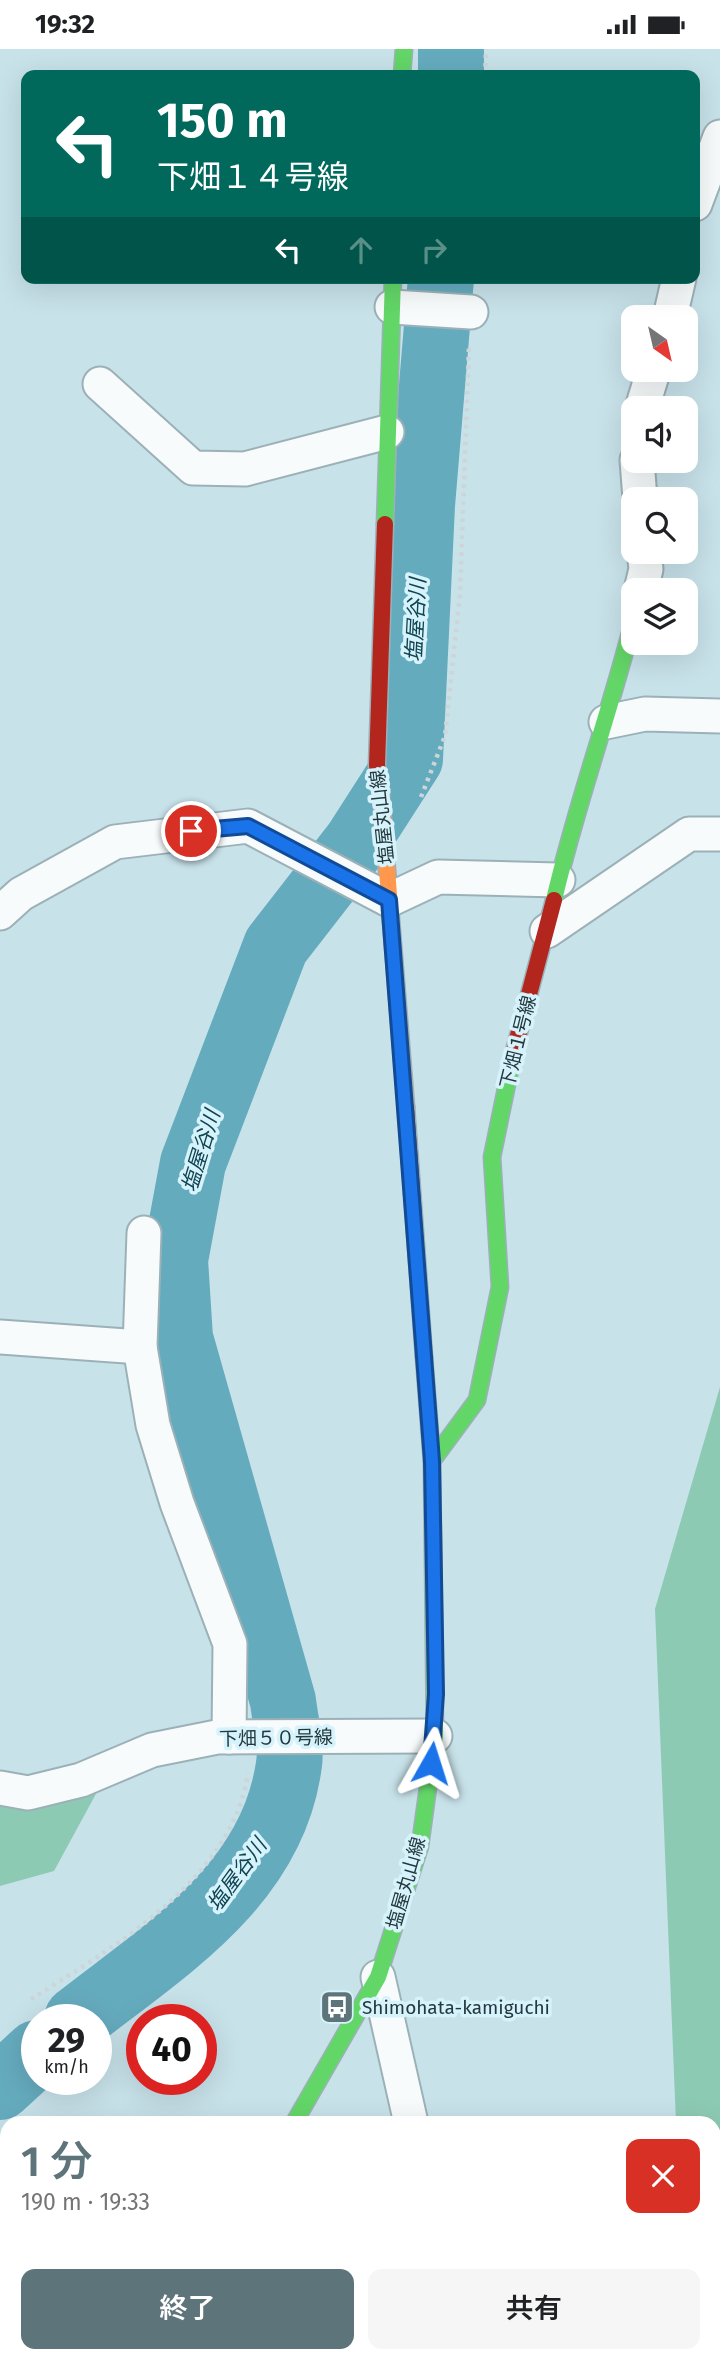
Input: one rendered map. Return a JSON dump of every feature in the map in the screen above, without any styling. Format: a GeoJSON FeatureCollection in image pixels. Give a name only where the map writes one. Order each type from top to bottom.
{"type":"FeatureCollection","features":[{"type":"Feature","properties":{"kind":"street"},"geometry":{"type":"LineString","coordinates":[[402,70],[404,49]]}},
{"type":"Feature","properties":{"kind":"street"},"geometry":{"type":"LineString","coordinates":[[700,191],[720,137]]}},
{"type":"Feature","properties":{"kind":"street"},"geometry":{"type":"LineString","coordinates":[[673,305],[678,284]]}},
{"type":"Feature","properties":{"kind":"street"},"geometry":{"type":"LineString","coordinates":[[393,293],[471,312]]}},
{"type":"Feature","properties":{"kind":"street","name":"塩屋丸山線"},"geometry":{"type":"LineString","coordinates":[[298,2116],[378,1977],[420,1846],[435,1736],[432,1461],[387,844],[377,765],[393,293]]}},
{"type":"Feature","properties":{"kind":"street"},"geometry":{"type":"LineString","coordinates":[[100,384],[193,468],[246,469],[387,432]]}},
{"type":"Feature","properties":{"kind":"street","name":"下畑１号線"},"geometry":{"type":"LineString","coordinates":[[432,1461],[477,1400],[500,1287],[492,1157],[517,1037],[547,931],[570,829],[606,722],[624,655]]}},
{"type":"Feature","properties":{"kind":"street"},"geometry":{"type":"LineString","coordinates":[[606,722],[645,714],[720,716]]}},
{"type":"Feature","properties":{"kind":"street"},"geometry":{"type":"LineString","coordinates":[[0,913],[21,894],[115,842],[248,826],[389,900],[438,877],[558,880]]}},
{"type":"Feature","properties":{"kind":"street"},"geometry":{"type":"LineString","coordinates":[[547,931],[689,834],[720,834]]}},
{"type":"Feature","properties":{"kind":"street"},"geometry":{"type":"LineString","coordinates":[[144,1233],[140,1347],[153,1425],[177,1503],[230,1644],[246,1737]]}},
{"type":"Feature","properties":{"kind":"street"},"geometry":{"type":"LineString","coordinates":[[0,1337],[140,1347]]}},
{"type":"Feature","properties":{"kind":"street","name":"下畑５０号線"},"geometry":{"type":"LineString","coordinates":[[0,1788],[28,1793],[81,1780],[152,1750],[246,1737],[435,1736]]}},
{"type":"Feature","properties":{"kind":"street"},"geometry":{"type":"LineString","coordinates":[[378,1977],[409,2116]]}},
{"type":"Feature","properties":{"kind":"path"},"geometry":{"type":"LineString","coordinates":[[485,70],[486,49]]}},
{"type":"Feature","properties":{"kind":"path"},"geometry":{"type":"LineString","coordinates":[[387,844],[417,810],[444,736],[460,594],[471,312]]}},
{"type":"Feature","properties":{"kind":"path"},"geometry":{"type":"LineString","coordinates":[[31,1999],[103,1954],[170,1904],[204,1866],[228,1831],[246,1783],[246,1737]]}},
{"type":"Feature","properties":{"kind":"green space"},"geometry":{"type":"Polygon","coordinates":[[[720,1387],[720,2116],[676,2116],[655,1609],[720,1387]]]}},
{"type":"Feature","properties":{"kind":"green space"},"geometry":{"type":"Polygon","coordinates":[[[97,1792],[54,1871],[0,1886],[0,1805],[21,1806],[97,1792]]]}},
{"type":"Feature","properties":{"kind":"waterway","name":"塩屋谷川"},"geometry":{"type":"LineString","coordinates":[[451,49],[451,70]]}},
{"type":"Feature","properties":{"kind":"waterway","name":"塩屋谷川"},"geometry":{"type":"LineString","coordinates":[[97,2004],[179,1940],[238,1880],[262,1845],[279,1807],[289,1764],[289,1741],[283,1701],[180,1338],[175,1260],[193,1163],[276,946],[356,843],[410,759],[422,505],[440,284]]}},
{"type":"Feature","properties":{"kind":"waterway","name":"塩屋谷川"},"geometry":{"type":"LineString","coordinates":[[0,2087],[21,2068]]}},
{"type":"Feature","properties":{"kind":"traffic: fast"},"geometry":{"type":"LineString","coordinates":[[402,70],[404,49]]}},
{"type":"Feature","properties":{"kind":"traffic: fast"},"geometry":{"type":"LineString","coordinates":[[385,524],[393,284]]}},
{"type":"Feature","properties":{"kind":"traffic: fast"},"geometry":{"type":"LineString","coordinates":[[554,900],[624,655]]}},
{"type":"Feature","properties":{"kind":"traffic: fast"},"geometry":{"type":"LineString","coordinates":[[432,1461],[477,1400],[500,1287],[492,1157],[513,1055]]}},
{"type":"Feature","properties":{"kind":"traffic: fast"},"geometry":{"type":"LineString","coordinates":[[298,2116],[378,1977],[420,1846],[435,1736],[432,1461],[424,1357]]}},
{"type":"Feature","properties":{"kind":"traffic: slow"},"geometry":{"type":"LineString","coordinates":[[381,795],[406,1107]]}},
{"type":"Feature","properties":{"kind":"traffic: jam"},"geometry":{"type":"LineString","coordinates":[[381,795],[377,765],[385,524]]}},
{"type":"Feature","properties":{"kind":"traffic: jam"},"geometry":{"type":"LineString","coordinates":[[513,1055],[554,900]]}},
{"type":"Feature","properties":{"kind":"traffic: jam"},"geometry":{"type":"LineString","coordinates":[[406,1107],[424,1357]]}},
{"type":"Feature","properties":{"kind":"place","name":"Shimohata-kamiguchi"},"geometry":{"type":"Point","coordinates":[337,2007]}},
{"type":"Feature","properties":{"kind":"route"},"geometry":{"type":"LineString","coordinates":[[191,831],[248,826],[389,900],[432,1461],[436,1694],[431,1763]]}}]}
